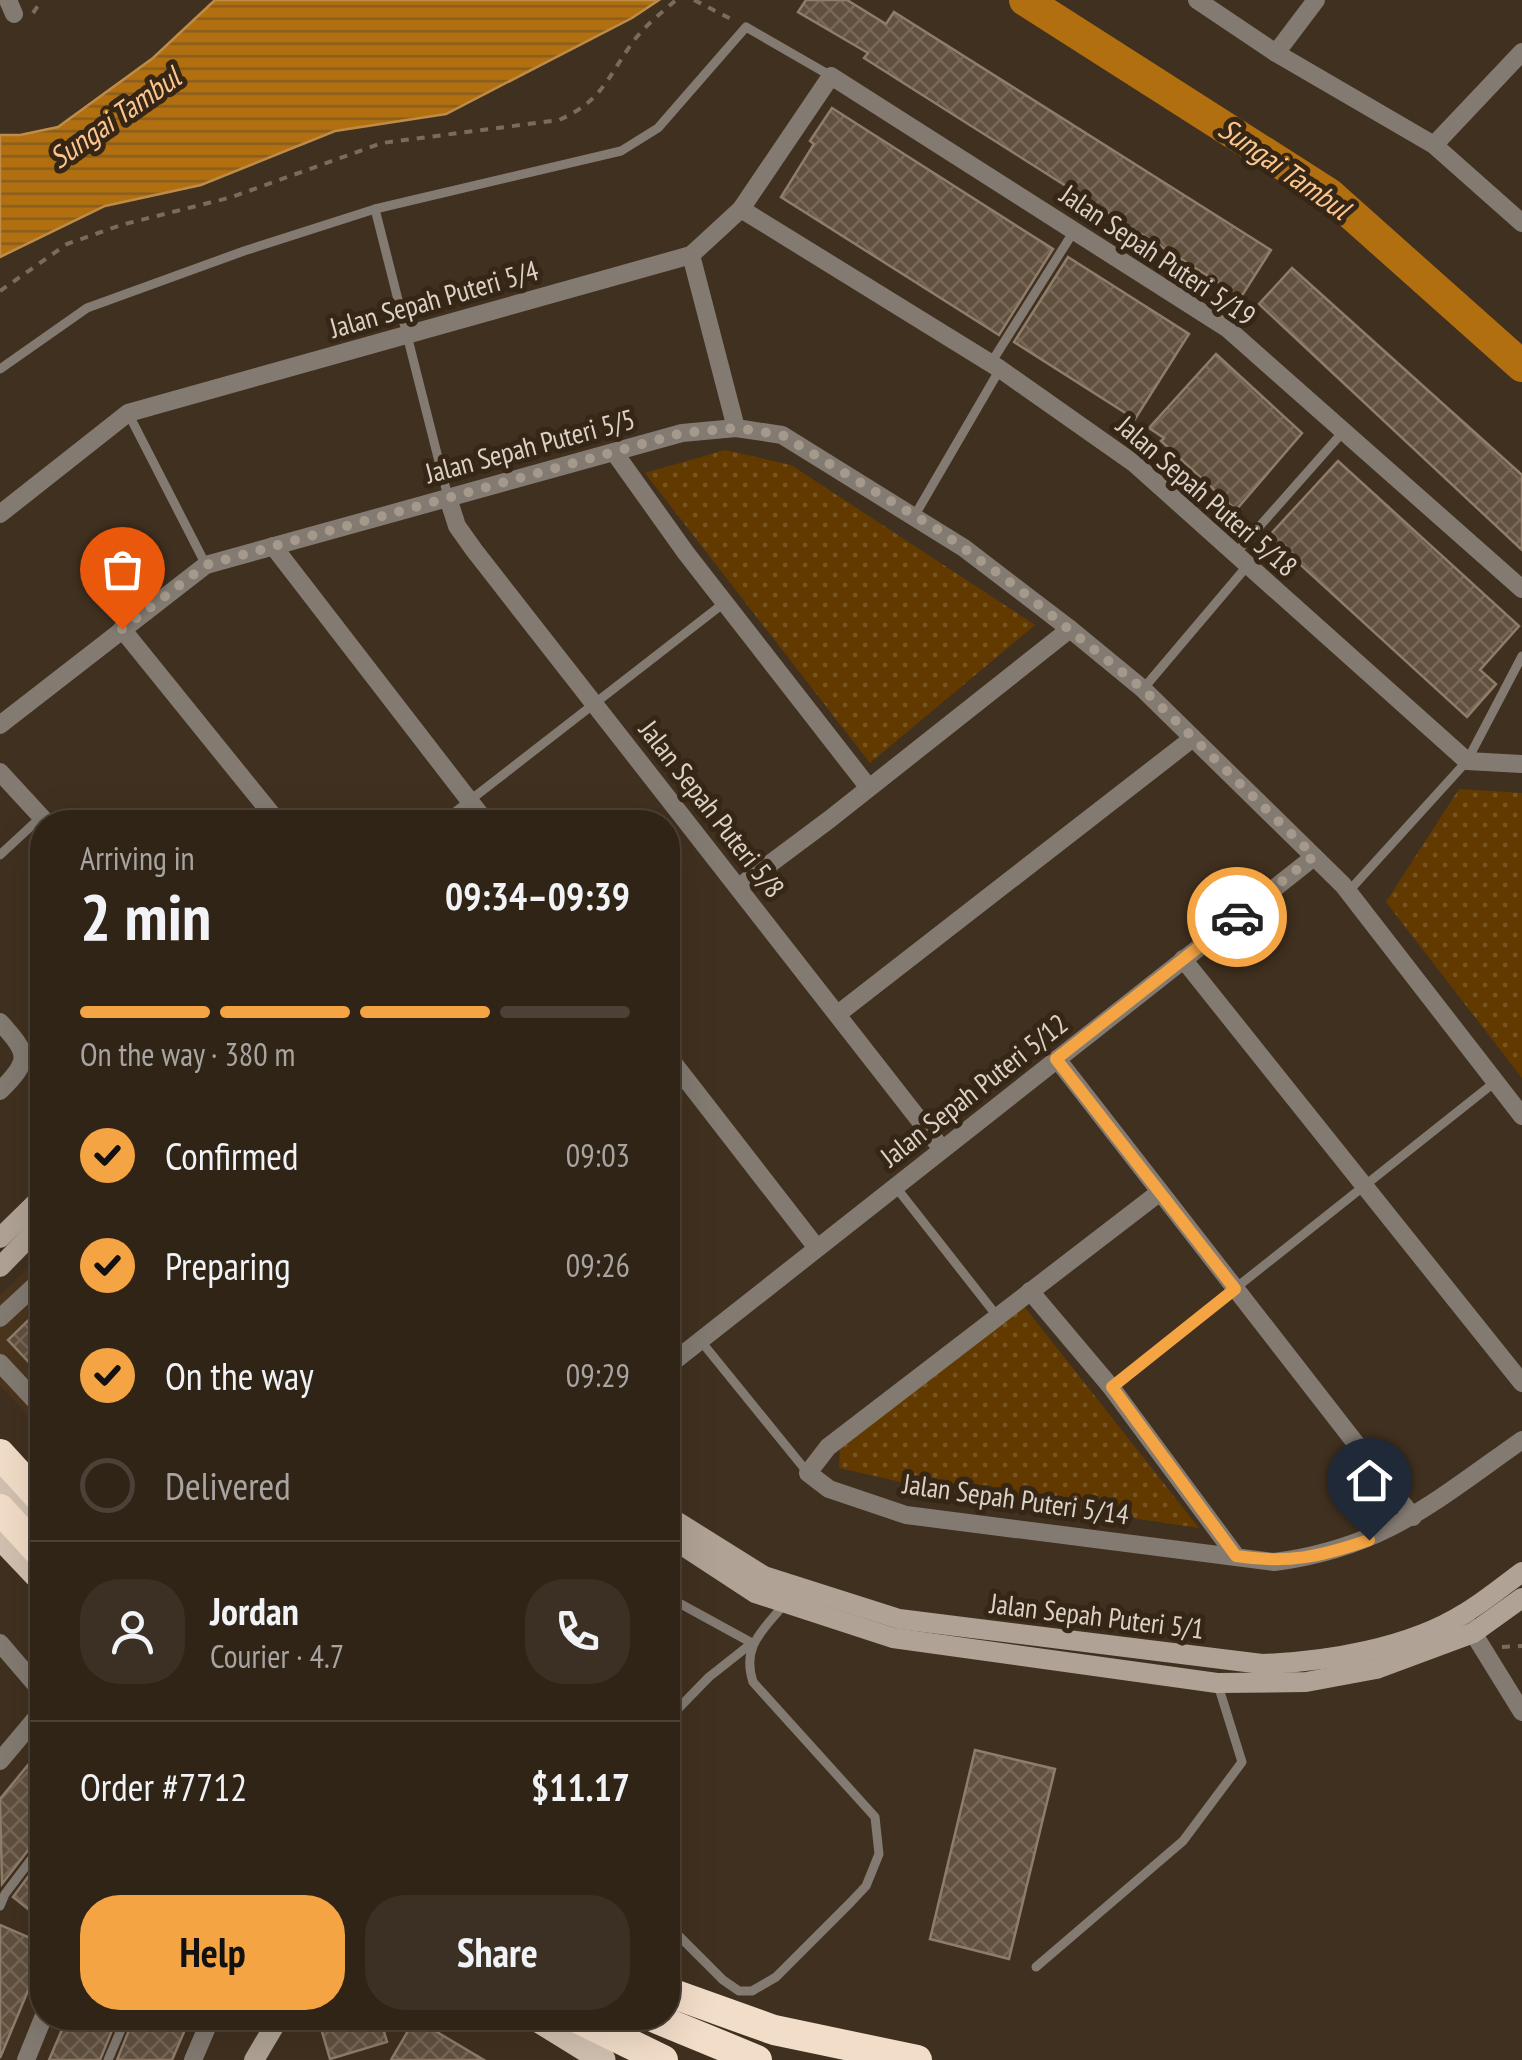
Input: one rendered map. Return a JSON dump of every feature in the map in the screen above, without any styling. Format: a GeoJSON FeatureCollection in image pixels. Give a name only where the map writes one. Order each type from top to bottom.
{"type":"FeatureCollection","features":[{"type":"Feature","properties":{"kind":"highway"},"geometry":{"type":"LineString","coordinates":[[0,1454],[30,1487]]}},
{"type":"Feature","properties":{"kind":"highway"},"geometry":{"type":"LineString","coordinates":[[0,1509],[30,1542]]}},
{"type":"Feature","properties":{"kind":"highway"},"geometry":{"type":"LineString","coordinates":[[680,1997],[730,2017],[810,2039],[917,2060]]}},
{"type":"Feature","properties":{"kind":"highway"},"geometry":{"type":"LineString","coordinates":[[680,2029],[758,2060]]}},
{"type":"Feature","properties":{"kind":"highway"},"geometry":{"type":"LineString","coordinates":[[601,2030],[663,2060]]}},
{"type":"Feature","properties":{"kind":"main road"},"geometry":{"type":"LineString","coordinates":[[0,1479],[30,1510]]}},
{"type":"Feature","properties":{"kind":"main road"},"geometry":{"type":"LineString","coordinates":[[0,1518],[30,1552]]}},
{"type":"Feature","properties":{"kind":"main road"},"geometry":{"type":"LineString","coordinates":[[0,1537],[30,1568]]}},
{"type":"Feature","properties":{"kind":"main road"},"geometry":{"type":"LineString","coordinates":[[554,2030],[603,2060]]}},
{"type":"Feature","properties":{"kind":"main road"},"geometry":{"type":"LineString","coordinates":[[674,2030],[725,2060]]}},
{"type":"Feature","properties":{"kind":"street"},"geometry":{"type":"LineString","coordinates":[[1197,0],[1276,52],[1434,145],[1522,223]]}},
{"type":"Feature","properties":{"kind":"street"},"geometry":{"type":"LineString","coordinates":[[1276,52],[1316,0]]}},
{"type":"Feature","properties":{"kind":"street"},"geometry":{"type":"LineString","coordinates":[[1434,145],[1522,52]]}},
{"type":"Feature","properties":{"kind":"street","name":"Jalan Sepah Puteri 5/4"},"geometry":{"type":"LineString","coordinates":[[3,507],[128,413],[690,255],[742,209],[831,76]]}},
{"type":"Feature","properties":{"kind":"street","name":"Jalan Sepah Puteri 5/19"},"geometry":{"type":"LineString","coordinates":[[831,76],[1228,330],[1522,589]]}},
{"type":"Feature","properties":{"kind":"street","name":"Jalan Sepah Puteri 5/18"},"geometry":{"type":"LineString","coordinates":[[742,209],[995,366],[1134,464],[1466,761]]}},
{"type":"Feature","properties":{"kind":"street"},"geometry":{"type":"LineString","coordinates":[[690,255],[736,428]]}},
{"type":"Feature","properties":{"kind":"street","name":"Jalan Sepah Puteri 5/5"},"geometry":{"type":"LineString","coordinates":[[0,725],[206,565],[682,433],[736,428],[782,435],[964,548],[1143,689],[1348,892],[1522,1116]]}},
{"type":"Feature","properties":{"kind":"street"},"geometry":{"type":"LineString","coordinates":[[614,452],[724,603],[869,788]]}},
{"type":"Feature","properties":{"kind":"street","name":"Jalan Sepah Puteri 5/8"},"geometry":{"type":"LineString","coordinates":[[448,498],[457,526],[678,810]]}},
{"type":"Feature","properties":{"kind":"street"},"geometry":{"type":"LineString","coordinates":[[273,546],[477,810]]}},
{"type":"Feature","properties":{"kind":"street"},"geometry":{"type":"LineString","coordinates":[[122,629],[268,810]]}},
{"type":"Feature","properties":{"kind":"street"},"geometry":{"type":"LineString","coordinates":[[738,887],[1070,629]]}},
{"type":"Feature","properties":{"kind":"street"},"geometry":{"type":"LineString","coordinates":[[839,1014],[1193,738]]}},
{"type":"Feature","properties":{"kind":"street"},"geometry":{"type":"LineString","coordinates":[[1466,761],[1522,764]]}},
{"type":"Feature","properties":{"kind":"street"},"geometry":{"type":"LineString","coordinates":[[0,772],[34,810]]}},
{"type":"Feature","properties":{"kind":"street","name":"Jalan Sepah Puteri 5/8"},"geometry":{"type":"LineString","coordinates":[[680,813],[942,1150]]}},
{"type":"Feature","properties":{"kind":"street","name":"Jalan Sepah Puteri 5/12"},"geometry":{"type":"LineString","coordinates":[[680,1352],[1314,856]]}},
{"type":"Feature","properties":{"kind":"street"},"geometry":{"type":"LineString","coordinates":[[1183,960],[1522,1383]]}},
{"type":"Feature","properties":{"kind":"street"},"geometry":{"type":"LineString","coordinates":[[0,1022],[22,1046],[24,1059],[19,1072],[0,1091]]}},
{"type":"Feature","properties":{"kind":"street"},"geometry":{"type":"LineString","coordinates":[[1056,1059],[1413,1517]]}},
{"type":"Feature","properties":{"kind":"street"},"geometry":{"type":"LineString","coordinates":[[680,1071],[817,1248]]}},
{"type":"Feature","properties":{"kind":"street"},"geometry":{"type":"LineString","coordinates":[[808,1473],[828,1447],[1160,1192]]}},
{"type":"Feature","properties":{"kind":"street"},"geometry":{"type":"LineString","coordinates":[[0,1238],[30,1209]]}},
{"type":"Feature","properties":{"kind":"street"},"geometry":{"type":"LineString","coordinates":[[0,1267],[30,1236]]}},
{"type":"Feature","properties":{"kind":"street"},"geometry":{"type":"LineString","coordinates":[[0,1318],[30,1289]]}},
{"type":"Feature","properties":{"kind":"street"},"geometry":{"type":"LineString","coordinates":[[1030,1290],[1112,1387],[1236,1556]]}},
{"type":"Feature","properties":{"kind":"street"},"geometry":{"type":"LineString","coordinates":[[0,1363],[30,1395]]}},
{"type":"Feature","properties":{"kind":"street","name":"Jalan Sepah Puteri 5/14"},"geometry":{"type":"LineString","coordinates":[[808,1473],[829,1489],[906,1516],[1274,1562],[1369,1540],[1413,1517],[1522,1440]]}},
{"type":"Feature","properties":{"kind":"street","name":"Jalan Sepah Puteri 5/1"},"geometry":{"type":"LineString","coordinates":[[680,1524],[791,1595],[899,1619],[1262,1664],[1294,1663],[1370,1650],[1468,1624],[1522,1572]]}},
{"type":"Feature","properties":{"kind":"street"},"geometry":{"type":"LineString","coordinates":[[680,1544],[754,1592],[791,1595],[893,1638],[1217,1683],[1306,1682],[1376,1669],[1522,1598]]}},
{"type":"Feature","properties":{"kind":"street"},"geometry":{"type":"LineString","coordinates":[[1468,1624],[1522,1712]]}},
{"type":"Feature","properties":{"kind":"street"},"geometry":{"type":"LineString","coordinates":[[0,1643],[30,1678]]}},
{"type":"Feature","properties":{"kind":"street"},"geometry":{"type":"LineString","coordinates":[[0,1761],[30,1725]]}},
{"type":"Feature","properties":{"kind":"street"},"geometry":{"type":"LineString","coordinates":[[26,2060],[38,2030]]}},
{"type":"Feature","properties":{"kind":"street"},"geometry":{"type":"LineString","coordinates":[[193,2060],[206,2030]]}},
{"type":"Feature","properties":{"kind":"street"},"geometry":{"type":"LineString","coordinates":[[254,2060],[271,2030]]}},
{"type":"Feature","properties":{"kind":"lane"},"geometry":{"type":"LineString","coordinates":[[0,369],[96,304],[244,251],[376,209],[622,151],[658,128],[746,27],[831,76]]}},
{"type":"Feature","properties":{"kind":"lane"},"geometry":{"type":"LineString","coordinates":[[376,209],[448,498]]}},
{"type":"Feature","properties":{"kind":"lane"},"geometry":{"type":"LineString","coordinates":[[915,515],[1074,231]]}},
{"type":"Feature","properties":{"kind":"lane"},"geometry":{"type":"LineString","coordinates":[[128,413],[206,565]]}},
{"type":"Feature","properties":{"kind":"lane"},"geometry":{"type":"LineString","coordinates":[[1143,689],[1342,433]]}},
{"type":"Feature","properties":{"kind":"lane"},"geometry":{"type":"LineString","coordinates":[[458,810],[724,603]]}},
{"type":"Feature","properties":{"kind":"lane"},"geometry":{"type":"LineString","coordinates":[[1348,892],[1466,761],[1522,656]]}},
{"type":"Feature","properties":{"kind":"lane"},"geometry":{"type":"LineString","coordinates":[[0,855],[30,831]]}},
{"type":"Feature","properties":{"kind":"lane"},"geometry":{"type":"LineString","coordinates":[[1112,1387],[1495,1082]]}},
{"type":"Feature","properties":{"kind":"lane"},"geometry":{"type":"LineString","coordinates":[[895,1186],[997,1316]]}},
{"type":"Feature","properties":{"kind":"lane"},"geometry":{"type":"LineString","coordinates":[[700,1340],[808,1473]]}},
{"type":"Feature","properties":{"kind":"lane"},"geometry":{"type":"LineString","coordinates":[[680,1707],[709,1677],[752,1644],[791,1595]]}},
{"type":"Feature","properties":{"kind":"lane"},"geometry":{"type":"LineString","coordinates":[[680,1604],[752,1644]]}},
{"type":"Feature","properties":{"kind":"lane"},"geometry":{"type":"LineString","coordinates":[[680,1937],[723,1980],[739,1991],[752,1992],[776,1976],[866,1886],[879,1854],[875,1817],[752,1682],[746,1663],[752,1644]]}},
{"type":"Feature","properties":{"kind":"lane"},"geometry":{"type":"LineString","coordinates":[[1036,1968],[1182,1841],[1242,1762],[1217,1683]]}},
{"type":"Feature","properties":{"kind":"lane"},"geometry":{"type":"LineString","coordinates":[[0,1906],[2,1893],[30,1859]]}},
{"type":"Feature","properties":{"kind":"lane"},"geometry":{"type":"LineString","coordinates":[[108,2060],[121,2030]]}},
{"type":"Feature","properties":{"kind":"path"},"geometry":{"type":"LineString","coordinates":[[0,290],[67,244],[122,225],[232,197],[382,143],[559,120],[585,108],[601,92],[640,34],[676,0]]}},
{"type":"Feature","properties":{"kind":"path"},"geometry":{"type":"LineString","coordinates":[[694,0],[746,27]]}},
{"type":"Feature","properties":{"kind":"shaded area"},"geometry":{"type":"Polygon","coordinates":[[[725,450],[791,465],[1035,625],[870,763],[645,473],[725,450]]]}},
{"type":"Feature","properties":{"kind":"shaded area"},"geometry":{"type":"Polygon","coordinates":[[[1459,789],[1522,793],[1522,1078],[1386,902],[1459,789]]]}},
{"type":"Feature","properties":{"kind":"shaded area"},"geometry":{"type":"Polygon","coordinates":[[[30,1266],[30,1418],[0,1385],[0,1295],[30,1266]]]}},
{"type":"Feature","properties":{"kind":"shaded area"},"geometry":{"type":"Polygon","coordinates":[[[1023,1305],[1199,1528],[923,1487],[839,1468],[840,1449],[1023,1305]]]}},
{"type":"Feature","properties":{"kind":"water"},"geometry":{"type":"Polygon","coordinates":[[[215,0],[659,0],[632,18],[446,114],[335,131],[201,185],[105,206],[0,257],[0,135],[58,127],[153,58],[215,0]]]}},
{"type":"Feature","properties":{"kind":"building"},"geometry":{"type":"Polygon","coordinates":[[[806,0],[847,0],[886,24],[894,12],[1271,250],[1241,297],[864,58],[868,53],[798,12],[806,0]]]}},
{"type":"Feature","properties":{"kind":"building"},"geometry":{"type":"Polygon","coordinates":[[[832,108],[1053,249],[999,335],[781,197],[832,108]]]}},
{"type":"Feature","properties":{"kind":"building"},"geometry":{"type":"Polygon","coordinates":[[[1068,257],[1189,334],[1135,419],[1014,342],[1068,257]]]}},
{"type":"Feature","properties":{"kind":"building"},"geometry":{"type":"Polygon","coordinates":[[[1292,268],[1522,475],[1522,550],[1259,304],[1292,268]]]}},
{"type":"Feature","properties":{"kind":"building"},"geometry":{"type":"Polygon","coordinates":[[[1216,354],[1302,433],[1236,510],[1161,441],[1164,438],[1149,428],[1216,354]]]}},
{"type":"Feature","properties":{"kind":"building"},"geometry":{"type":"Polygon","coordinates":[[[1338,461],[1519,626],[1480,670],[1496,684],[1467,717],[1269,536],[1338,461]]]}},
{"type":"Feature","properties":{"kind":"building"},"geometry":{"type":"Polygon","coordinates":[[[30,1319],[30,1363],[8,1340],[30,1319]]]}},
{"type":"Feature","properties":{"kind":"building"},"geometry":{"type":"Polygon","coordinates":[[[975,1750],[1055,1769],[1009,1959],[930,1939],[975,1750]]]}},
{"type":"Feature","properties":{"kind":"building"},"geometry":{"type":"Polygon","coordinates":[[[30,1763],[30,1848],[2,1884],[0,1799],[30,1763]]]}},
{"type":"Feature","properties":{"kind":"building"},"geometry":{"type":"Polygon","coordinates":[[[30,1874],[30,1910],[13,1897],[30,1874]]]}},
{"type":"Feature","properties":{"kind":"building"},"geometry":{"type":"Polygon","coordinates":[[[0,1925],[30,1938],[30,1986],[0,2058],[0,1925]]]}},
{"type":"Feature","properties":{"kind":"building"},"geometry":{"type":"Polygon","coordinates":[[[62,2030],[112,2030],[100,2060],[49,2060],[62,2030]]]}},
{"type":"Feature","properties":{"kind":"building"},"geometry":{"type":"Polygon","coordinates":[[[129,2030],[185,2030],[172,2060],[117,2060],[129,2030]]]}},
{"type":"Feature","properties":{"kind":"building"},"geometry":{"type":"Polygon","coordinates":[[[322,2030],[384,2030],[387,2042],[330,2059],[322,2030]]]}},
{"type":"Feature","properties":{"kind":"building"},"geometry":{"type":"Polygon","coordinates":[[[409,2030],[434,2030],[484,2060],[391,2060],[409,2030]]]}},
{"type":"Feature","properties":{"kind":"waterway","name":"Sungai Tambul"},"geometry":{"type":"LineString","coordinates":[[1025,0],[1329,194],[1522,366]]}},
{"type":"Feature","properties":{"kind":"way so far"},"geometry":{"type":"LineString","coordinates":[[122,629],[206,565],[682,433],[736,428],[782,435],[964,548],[1070,629],[1143,689],[1314,856],[1237,917]]}},
{"type":"Feature","properties":{"kind":"route"},"geometry":{"type":"LineString","coordinates":[[1237,917],[1056,1059],[1235,1289],[1112,1387],[1236,1556],[1274,1562],[1299,1559],[1369,1540]]}}]}
